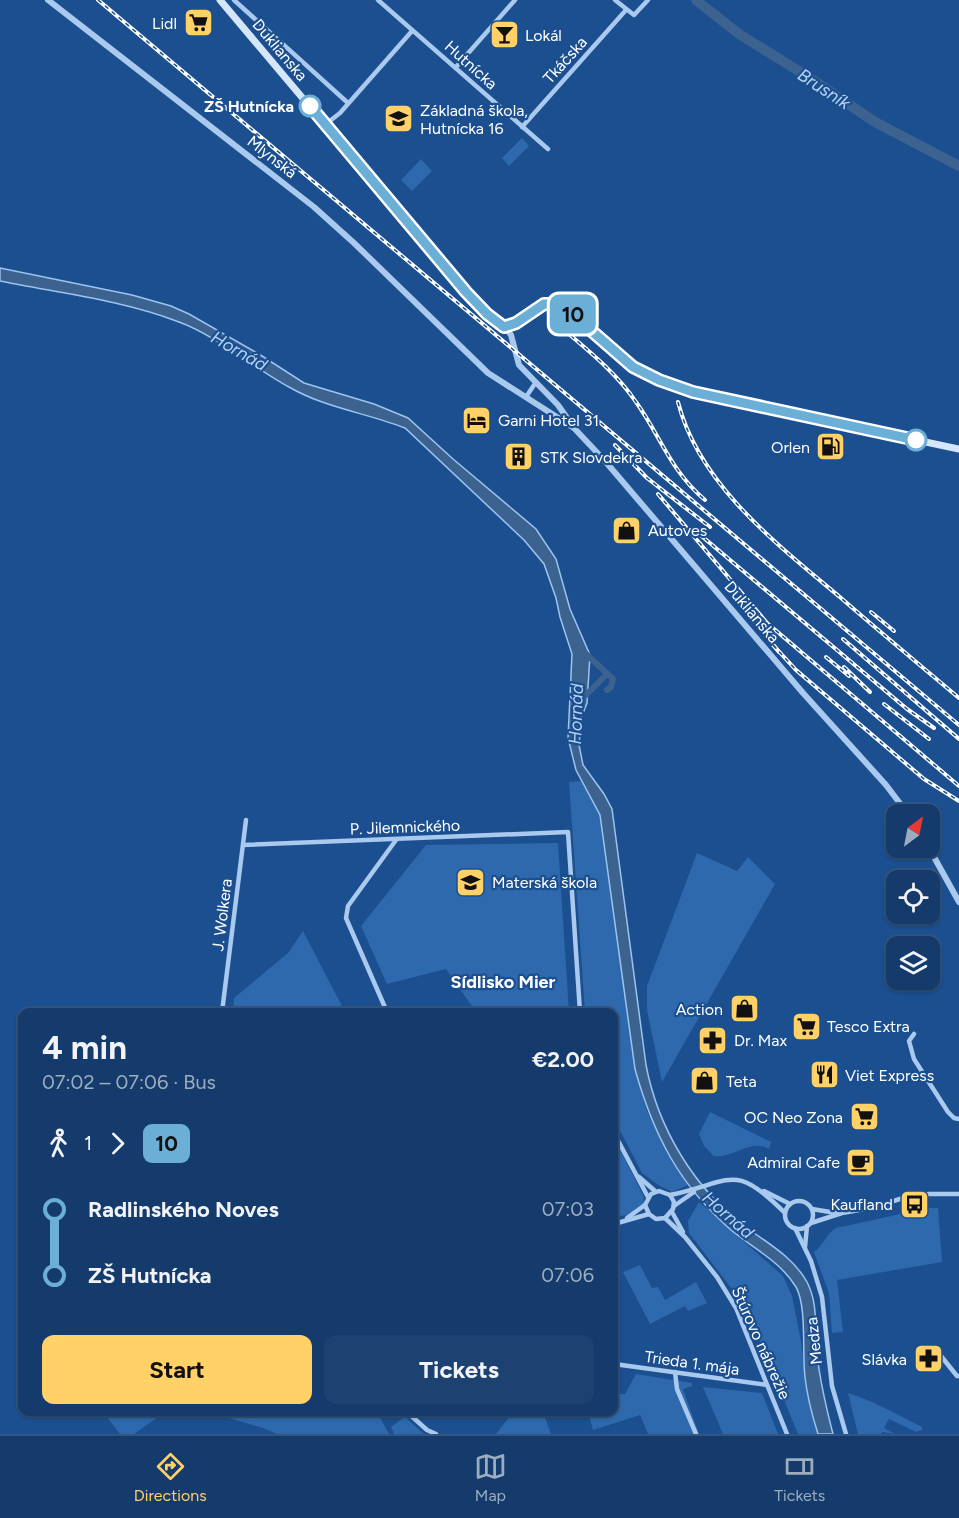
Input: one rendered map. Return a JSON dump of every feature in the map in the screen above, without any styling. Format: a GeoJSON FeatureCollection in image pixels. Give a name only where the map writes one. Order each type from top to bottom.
{"type":"FeatureCollection","features":[{"type":"Feature","properties":{"kind":"main road","name":"Duklianska"},"geometry":{"type":"LineString","coordinates":[[220,0],[466,292],[487,314],[504,327]]}},
{"type":"Feature","properties":{"kind":"main road"},"geometry":{"type":"LineString","coordinates":[[504,327],[521,320],[544,304],[558,304],[633,367],[659,380],[693,392],[959,449]]}},
{"type":"Feature","properties":{"kind":"street","name":"Mlynská"},"geometry":{"type":"LineString","coordinates":[[48,0],[314,207],[488,373],[574,428]]}},
{"type":"Feature","properties":{"kind":"street","name":"Duklianska"},"geometry":{"type":"LineString","coordinates":[[234,0],[348,103]]}},
{"type":"Feature","properties":{"kind":"street","name":"Hutnícka"},"geometry":{"type":"LineString","coordinates":[[378,0],[548,149]]}},
{"type":"Feature","properties":{"kind":"street"},"geometry":{"type":"LineString","coordinates":[[456,67],[515,0]]}},
{"type":"Feature","properties":{"kind":"street"},"geometry":{"type":"LineString","coordinates":[[615,0],[634,15],[648,0]]}},
{"type":"Feature","properties":{"kind":"street","name":"Tkáčska"},"geometry":{"type":"LineString","coordinates":[[522,127],[626,10]]}},
{"type":"Feature","properties":{"kind":"street"},"geometry":{"type":"LineString","coordinates":[[326,124],[340,114],[412,31]]}},
{"type":"Feature","properties":{"kind":"street"},"geometry":{"type":"LineString","coordinates":[[504,327],[511,335],[518,364],[563,410],[574,428]]}},
{"type":"Feature","properties":{"kind":"street"},"geometry":{"type":"LineString","coordinates":[[526,397],[536,382]]}},
{"type":"Feature","properties":{"kind":"street","name":"Duklianska"},"geometry":{"type":"LineString","coordinates":[[574,428],[900,804]]}},
{"type":"Feature","properties":{"kind":"street","name":"J. Wolkera"},"geometry":{"type":"LineString","coordinates":[[223,1008],[246,820]]}},
{"type":"Feature","properties":{"kind":"street","name":"P. Jilemnického"},"geometry":{"type":"LineString","coordinates":[[243,845],[568,832],[580,1008]]}},
{"type":"Feature","properties":{"kind":"street"},"geometry":{"type":"LineString","coordinates":[[385,1008],[346,918],[346,912],[396,840]]}},
{"type":"Feature","properties":{"kind":"street"},"geometry":{"type":"LineString","coordinates":[[935,858],[959,902]]}},
{"type":"Feature","properties":{"kind":"street"},"geometry":{"type":"LineString","coordinates":[[914,1034],[909,1041],[914,1059],[948,1113],[959,1119]]}},
{"type":"Feature","properties":{"kind":"street"},"geometry":{"type":"LineString","coordinates":[[618,1140],[648,1197]]}},
{"type":"Feature","properties":{"kind":"street"},"geometry":{"type":"LineString","coordinates":[[636,1174],[655,1191]]}},
{"type":"Feature","properties":{"kind":"street"},"geometry":{"type":"LineString","coordinates":[[645,1205],[649,1214],[656,1219],[665,1218],[684,1195],[728,1179],[740,1179],[790,1204],[801,1201],[808,1203],[812,1209],[813,1218],[809,1224],[805,1247]]}},
{"type":"Feature","properties":{"kind":"street"},"geometry":{"type":"LineString","coordinates":[[758,1188],[785,1213],[788,1222],[795,1228],[842,1213],[871,1208],[903,1198],[929,1194],[959,1194]]}},
{"type":"Feature","properties":{"kind":"street"},"geometry":{"type":"LineString","coordinates":[[618,1222],[645,1205],[648,1197],[655,1191],[663,1191],[670,1195],[684,1195]]}},
{"type":"Feature","properties":{"kind":"street"},"geometry":{"type":"LineString","coordinates":[[670,1195],[674,1206]]}},
{"type":"Feature","properties":{"kind":"street"},"geometry":{"type":"LineString","coordinates":[[785,1213],[790,1204]]}},
{"type":"Feature","properties":{"kind":"street"},"geometry":{"type":"LineString","coordinates":[[812,1209],[842,1213]]}},
{"type":"Feature","properties":{"kind":"street"},"geometry":{"type":"LineString","coordinates":[[672,1212],[685,1237]]}},
{"type":"Feature","properties":{"kind":"street"},"geometry":{"type":"LineString","coordinates":[[624,1219],[649,1214]]}},
{"type":"Feature","properties":{"kind":"street"},"geometry":{"type":"LineString","coordinates":[[665,1218],[685,1237]]}},
{"type":"Feature","properties":{"kind":"street","name":"Medza"},"geometry":{"type":"LineString","coordinates":[[795,1228],[805,1247],[822,1297],[832,1386],[846,1434]]}},
{"type":"Feature","properties":{"kind":"street","name":"Štúrovo nábrežie"},"geometry":{"type":"LineString","coordinates":[[685,1237],[720,1280],[736,1308],[788,1434]]}},
{"type":"Feature","properties":{"kind":"street"},"geometry":{"type":"LineString","coordinates":[[937,1351],[959,1376]]}},
{"type":"Feature","properties":{"kind":"street","name":"Trieda 1. mája"},"geometry":{"type":"LineString","coordinates":[[618,1365],[767,1386]]}},
{"type":"Feature","properties":{"kind":"street"},"geometry":{"type":"LineString","coordinates":[[675,1372],[675,1385],[696,1434]]}},
{"type":"Feature","properties":{"kind":"street"},"geometry":{"type":"LineString","coordinates":[[411,1416],[427,1430],[436,1434]]}},
{"type":"Feature","properties":{"kind":"shaded area"},"geometry":{"type":"Polygon","coordinates":[[[522,138],[529,146],[509,166],[502,158],[522,138]]]}},
{"type":"Feature","properties":{"kind":"shaded area"},"geometry":{"type":"Polygon","coordinates":[[[421,159],[432,171],[412,191],[401,180],[421,159]]]}},
{"type":"Feature","properties":{"kind":"shaded area"},"geometry":{"type":"Polygon","coordinates":[[[581,781],[600,815],[635,1069],[646,1109],[664,1148],[688,1185],[672,1192],[642,1173],[618,1127],[618,1008],[585,1008],[569,782],[581,781]]]}},
{"type":"Feature","properties":{"kind":"shaded area"},"geometry":{"type":"Polygon","coordinates":[[[558,843],[569,1008],[473,1008],[446,969],[387,984],[361,926],[426,845],[558,843]]]}},
{"type":"Feature","properties":{"kind":"shaded area"},"geometry":{"type":"Polygon","coordinates":[[[697,853],[737,871],[748,857],[775,884],[662,1082],[647,1010],[647,986],[697,853]]]}},
{"type":"Feature","properties":{"kind":"shaded area"},"geometry":{"type":"Polygon","coordinates":[[[303,931],[343,1008],[233,1008],[234,998],[288,953],[303,931]]]}},
{"type":"Feature","properties":{"kind":"shaded area"},"geometry":{"type":"Polygon","coordinates":[[[710,1112],[771,1142],[769,1149],[755,1146],[728,1155],[714,1156],[704,1146],[699,1134],[710,1112]]]}},
{"type":"Feature","properties":{"kind":"shaded area"},"geometry":{"type":"Polygon","coordinates":[[[618,1146],[644,1197],[643,1205],[627,1215],[618,1216],[618,1146]]]}},
{"type":"Feature","properties":{"kind":"shaded area"},"geometry":{"type":"Polygon","coordinates":[[[699,1202],[783,1276],[792,1296],[801,1341],[809,1403],[818,1434],[798,1434],[740,1293],[732,1289],[689,1233],[688,1221],[699,1202]]]}},
{"type":"Feature","properties":{"kind":"shaded area"},"geometry":{"type":"Polygon","coordinates":[[[928,1208],[938,1208],[942,1262],[837,1280],[843,1332],[832,1333],[829,1293],[814,1252],[836,1228],[928,1208]]]}},
{"type":"Feature","properties":{"kind":"shaded area"},"geometry":{"type":"Polygon","coordinates":[[[640,1265],[652,1288],[658,1287],[665,1300],[696,1282],[707,1303],[688,1311],[685,1306],[650,1324],[623,1272],[640,1265]]]}},
{"type":"Feature","properties":{"kind":"shaded area"},"geometry":{"type":"Polygon","coordinates":[[[636,1374],[692,1383],[692,1386],[683,1389],[699,1434],[648,1434],[640,1415],[593,1430],[589,1416],[618,1416],[618,1394],[625,1394],[636,1374]]]}},
{"type":"Feature","properties":{"kind":"shaded area"},"geometry":{"type":"Polygon","coordinates":[[[703,1387],[762,1393],[778,1434],[723,1434],[703,1387]]]}},
{"type":"Feature","properties":{"kind":"shaded area"},"geometry":{"type":"Polygon","coordinates":[[[848,1393],[886,1408],[922,1427],[922,1430],[916,1432],[889,1419],[884,1428],[895,1434],[882,1432],[881,1434],[858,1434],[848,1393]]]}},
{"type":"Feature","properties":{"kind":"shaded area"},"geometry":{"type":"Polygon","coordinates":[[[106,1416],[159,1416],[134,1434],[120,1434],[106,1416]]]}},
{"type":"Feature","properties":{"kind":"shaded area"},"geometry":{"type":"Polygon","coordinates":[[[222,1416],[379,1416],[389,1434],[277,1434],[222,1416]]]}},
{"type":"Feature","properties":{"kind":"shaded area"},"geometry":{"type":"Polygon","coordinates":[[[510,1416],[544,1416],[551,1434],[496,1434],[510,1416]]]}},
{"type":"Feature","properties":{"kind":"shaded area"},"geometry":{"type":"Polygon","coordinates":[[[405,1417],[424,1434],[394,1434],[391,1427],[405,1417]]]}},
{"type":"Feature","properties":{"kind":"water","name":"Hornád"},"geometry":{"type":"Polygon","coordinates":[[[0,268],[132,295],[171,306],[259,354],[304,383],[374,404],[408,418],[536,529],[556,559],[570,609],[590,655],[587,703],[582,716],[579,745],[583,765],[612,809],[646,1065],[659,1112],[681,1156],[711,1195],[747,1228],[788,1258],[807,1282],[813,1299],[818,1364],[833,1434],[818,1434],[812,1413],[804,1367],[802,1306],[796,1287],[782,1270],[731,1230],[697,1195],[670,1157],[642,1093],[635,1069],[600,815],[576,770],[568,738],[572,654],[544,564],[524,540],[405,428],[303,394],[220,343],[179,322],[135,308],[0,281],[0,268]]]}},
{"type":"Feature","properties":{"kind":"waterway","name":"Brusník"},"geometry":{"type":"LineString","coordinates":[[696,0],[739,34],[875,122],[959,166]]}},
{"type":"Feature","properties":{"kind":"waterway"},"geometry":{"type":"LineString","coordinates":[[585,653],[613,679],[611,687],[607,690]]}},
{"type":"Feature","properties":{"kind":"waterway","name":"Hornád"},"geometry":{"type":"LineString","coordinates":[[582,699],[607,674]]}},
{"type":"Feature","properties":{"kind":"railway"},"geometry":{"type":"LineString","coordinates":[[98,0],[959,725]]}},
{"type":"Feature","properties":{"kind":"railway"},"geometry":{"type":"LineString","coordinates":[[557,324],[619,380],[645,415],[674,465],[705,500]]}},
{"type":"Feature","properties":{"kind":"railway"},"geometry":{"type":"LineString","coordinates":[[678,402],[688,432],[703,460],[722,487],[744,511],[792,557],[959,698]]}},
{"type":"Feature","properties":{"kind":"railway"},"geometry":{"type":"LineString","coordinates":[[615,445],[647,478],[710,527]]}},
{"type":"Feature","properties":{"kind":"railway"},"geometry":{"type":"LineString","coordinates":[[658,494],[767,623],[959,786]]}},
{"type":"Feature","properties":{"kind":"railway"},"geometry":{"type":"LineString","coordinates":[[698,533],[907,709],[934,728]]}},
{"type":"Feature","properties":{"kind":"railway"},"geometry":{"type":"LineString","coordinates":[[871,612],[894,631]]}},
{"type":"Feature","properties":{"kind":"railway"},"geometry":{"type":"LineString","coordinates":[[751,617],[779,652]]}},
{"type":"Feature","properties":{"kind":"railway"},"geometry":{"type":"LineString","coordinates":[[843,639],[959,739]]}},
{"type":"Feature","properties":{"kind":"railway"},"geometry":{"type":"LineString","coordinates":[[773,645],[796,670],[924,779],[959,801]]}},
{"type":"Feature","properties":{"kind":"railway"},"geometry":{"type":"LineString","coordinates":[[826,657],[849,676]]}},
{"type":"Feature","properties":{"kind":"railway"},"geometry":{"type":"LineString","coordinates":[[844,667],[870,692]]}},
{"type":"Feature","properties":{"kind":"railway"},"geometry":{"type":"LineString","coordinates":[[884,704],[929,739]]}},
{"type":"Feature","properties":{"kind":"bus line","name":"10"},"geometry":{"type":"LineString","coordinates":[[310,106],[466,292],[487,314],[504,327],[527,317],[544,304],[558,304],[633,367],[659,380],[693,392],[916,440]]}},
{"type":"Feature","properties":{"kind":"place","name":"Lidl"},"geometry":{"type":"Point","coordinates":[198,23]}},
{"type":"Feature","properties":{"kind":"place","name":"Lokál"},"geometry":{"type":"Point","coordinates":[504,35]}},
{"type":"Feature","properties":{"kind":"place","name":"ZŠ Hutnícka"},"geometry":{"type":"Point","coordinates":[310,106]}},
{"type":"Feature","properties":{"kind":"place","name":"Základná škola, Hutnícka 16"},"geometry":{"type":"Point","coordinates":[399,119]}},
{"type":"Feature","properties":{"kind":"place","name":"Garni Hotel 31"},"geometry":{"type":"Point","coordinates":[477,420]}},
{"type":"Feature","properties":{"kind":"place","name":"Orlen"},"geometry":{"type":"Point","coordinates":[831,447]}},
{"type":"Feature","properties":{"kind":"place","name":"STK Slovdekra"},"geometry":{"type":"Point","coordinates":[519,457]}},
{"type":"Feature","properties":{"kind":"place","name":"Autoves"},"geometry":{"type":"Point","coordinates":[627,530]}},
{"type":"Feature","properties":{"kind":"place","name":"Materská škola"},"geometry":{"type":"Point","coordinates":[471,882]}},
{"type":"Feature","properties":{"kind":"place","name":"Action"},"geometry":{"type":"Point","coordinates":[744,1009]}},
{"type":"Feature","properties":{"kind":"place","name":"Tesco Extra"},"geometry":{"type":"Point","coordinates":[806,1026]}},
{"type":"Feature","properties":{"kind":"place","name":"Dr. Max"},"geometry":{"type":"Point","coordinates":[713,1040]}},
{"type":"Feature","properties":{"kind":"place","name":"Viet Express"},"geometry":{"type":"Point","coordinates":[824,1075]}},
{"type":"Feature","properties":{"kind":"place","name":"Teta"},"geometry":{"type":"Point","coordinates":[705,1081]}},
{"type":"Feature","properties":{"kind":"place","name":"OC Neo Zona"},"geometry":{"type":"Point","coordinates":[864,1117]}},
{"type":"Feature","properties":{"kind":"place","name":"Admiral Cafe"},"geometry":{"type":"Point","coordinates":[861,1162]}},
{"type":"Feature","properties":{"kind":"place","name":"Kaufland"},"geometry":{"type":"Point","coordinates":[914,1204]}},
{"type":"Feature","properties":{"kind":"place","name":"Slávka"},"geometry":{"type":"Point","coordinates":[928,1359]}},
{"type":"Feature","properties":{"kind":"district","name":"Sídlisko Mier"},"geometry":{"type":"Point","coordinates":[503,982]}}]}
